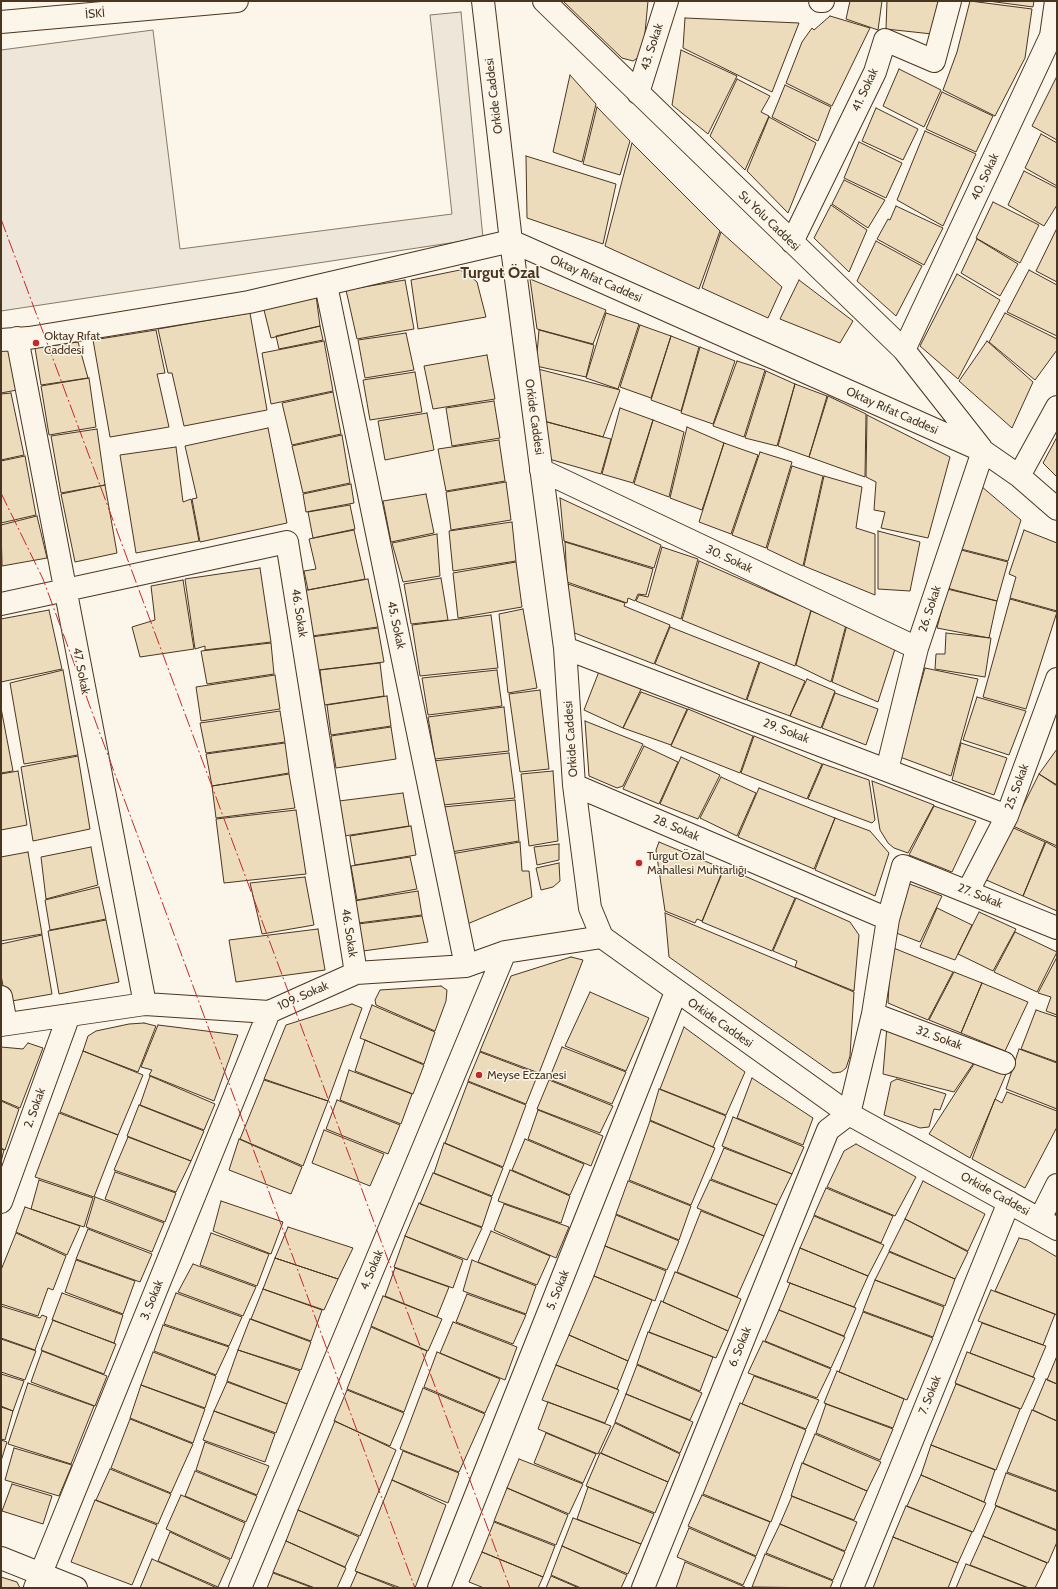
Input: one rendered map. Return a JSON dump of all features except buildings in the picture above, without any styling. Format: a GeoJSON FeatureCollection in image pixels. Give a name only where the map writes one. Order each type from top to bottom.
{"type":"FeatureCollection","features":[{"type":"Feature","properties":{"kind":"street","name":"İSKİ"},"geometry":{"type":"LineString","coordinates":[[1,22],[237,1]]}},
{"type":"Feature","properties":{"kind":"street","name":"Orkide Caddesi"},"geometry":{"type":"LineString","coordinates":[[483,1],[511,241],[565,648],[574,785],[590,908],[602,937],[676,992],[849,1114],[1049,1224]]}},
{"type":"Feature","properties":{"kind":"street","name":"Su Yolu Caddesi"},"geometry":{"type":"LineString","coordinates":[[544,1],[904,350],[983,451]]}},
{"type":"Feature","properties":{"kind":"street","name":"43. Sokak"},"geometry":{"type":"LineString","coordinates":[[638,93],[667,1]]}},
{"type":"Feature","properties":{"kind":"street","name":"41. Sokak"},"geometry":{"type":"LineString","coordinates":[[792,242],[874,72],[885,40],[934,61],[950,1]]}},
{"type":"Feature","properties":{"kind":"street","name":"40. Sokak"},"geometry":{"type":"LineString","coordinates":[[904,350],[1054,37],[1056,1]]}},
{"type":"Feature","properties":{"kind":"street"},"geometry":{"type":"LineString","coordinates":[[9,339],[29,338],[249,302],[511,241]]}},
{"type":"Feature","properties":{"kind":"street","name":"Oktay Rıfat Caddesi"},"geometry":{"type":"LineString","coordinates":[[511,241],[983,451],[1019,476],[1057,509]]}},
{"type":"Feature","properties":{"kind":"street","name":"45. Sokak"},"geometry":{"type":"LineString","coordinates":[[326,285],[466,966]]}},
{"type":"Feature","properties":{"kind":"street","name":"47. Sokak"},"geometry":{"type":"LineString","coordinates":[[9,339],[65,590],[144,1004]]}},
{"type":"Feature","properties":{"kind":"street"},"geometry":{"type":"LineString","coordinates":[[1019,476],[1057,407]]}},
{"type":"Feature","properties":{"kind":"street","name":"26. Sokak"},"geometry":{"type":"LineString","coordinates":[[887,770],[917,648],[983,451]]}},
{"type":"Feature","properties":{"kind":"street","name":"30. Sokak"},"geometry":{"type":"LineString","coordinates":[[541,470],[917,648]]}},
{"type":"Feature","properties":{"kind":"street","name":"46. Sokak"},"geometry":{"type":"LineString","coordinates":[[1,604],[287,542],[356,973]]}},
{"type":"Feature","properties":{"kind":"street","name":"29. Sokak"},"geometry":{"type":"LineString","coordinates":[[565,648],[1007,816]]}},
{"type":"Feature","properties":{"kind":"street","name":"25. Sokak"},"geometry":{"type":"LineString","coordinates":[[968,892],[1007,816],[1057,679]]}},
{"type":"Feature","properties":{"kind":"street","name":"28. Sokak"},"geometry":{"type":"LineString","coordinates":[[574,785],[888,919]]}},
{"type":"Feature","properties":{"kind":"street","name":"27. Sokak"},"geometry":{"type":"LineString","coordinates":[[888,919],[903,866],[1057,928]]}},
{"type":"Feature","properties":{"kind":"street"},"geometry":{"type":"LineString","coordinates":[[849,1114],[873,1014],[888,919]]}},
{"type":"Feature","properties":{"kind":"street","name":"109. Sokak"},"geometry":{"type":"LineString","coordinates":[[4,1024],[144,1004],[269,1012],[356,973],[466,966],[505,952],[602,937]]}},
{"type":"Feature","properties":{"kind":"street","name":"4. Sokak"},"geometry":{"type":"LineString","coordinates":[[240,1588],[505,952]]}},
{"type":"Feature","properties":{"kind":"street","name":"5. Sokak"},"geometry":{"type":"LineString","coordinates":[[439,1588],[676,992]]}},
{"type":"Feature","properties":{"kind":"street"},"geometry":{"type":"LineString","coordinates":[[1,997],[4,1024]]}},
{"type":"Feature","properties":{"kind":"street","name":"3. Sokak"},"geometry":{"type":"LineString","coordinates":[[38,1581],[269,1012]]}},
{"type":"Feature","properties":{"kind":"street","name":"32. Sokak"},"geometry":{"type":"LineString","coordinates":[[873,1014],[1004,1063]]}},
{"type":"Feature","properties":{"kind":"street","name":"2. Sokak"},"geometry":{"type":"LineString","coordinates":[[1,1202],[69,1015]]}},
{"type":"Feature","properties":{"kind":"street","name":"6. Sokak"},"geometry":{"type":"LineString","coordinates":[[642,1588],[828,1130],[849,1114]]}},
{"type":"Feature","properties":{"kind":"street"},"geometry":{"type":"LineString","coordinates":[[1049,1224],[1057,1185]]}},
{"type":"Feature","properties":{"kind":"street","name":"7. Sokak"},"geometry":{"type":"LineString","coordinates":[[852,1588],[1009,1202]]}},
{"type":"Feature","properties":{"kind":"street"},"geometry":{"type":"LineString","coordinates":[[1,1558],[38,1581],[76,1588]]}},
{"type":"Feature","properties":{"kind":"shaded area"},"geometry":{"type":"Polygon","coordinates":[[[461,12],[483,238],[1,311],[1,50],[153,30],[180,249],[452,214],[430,15],[461,12]]]}},
{"type":"Feature","properties":{"kind":"power"},"geometry":{"type":"LineString","coordinates":[[1,219],[510,1588]]}},
{"type":"Feature","properties":{"kind":"power"},"geometry":{"type":"LineString","coordinates":[[1,493],[43,579],[415,1588]]}},
{"type":"Feature","properties":{"kind":"place","name":"Oktay Rıfat Caddesi"},"geometry":{"type":"Point","coordinates":[36,343]}},
{"type":"Feature","properties":{"kind":"place","name":"Turgut Özal Mahallesi Muhtarlığı"},"geometry":{"type":"Point","coordinates":[639,863]}},
{"type":"Feature","properties":{"kind":"place","name":"Meyse Eczanesi"},"geometry":{"type":"Point","coordinates":[479,1075]}},
{"type":"Feature","properties":{"kind":"district","name":"Turgut Özal"},"geometry":{"type":"Point","coordinates":[500,273]}}]}
